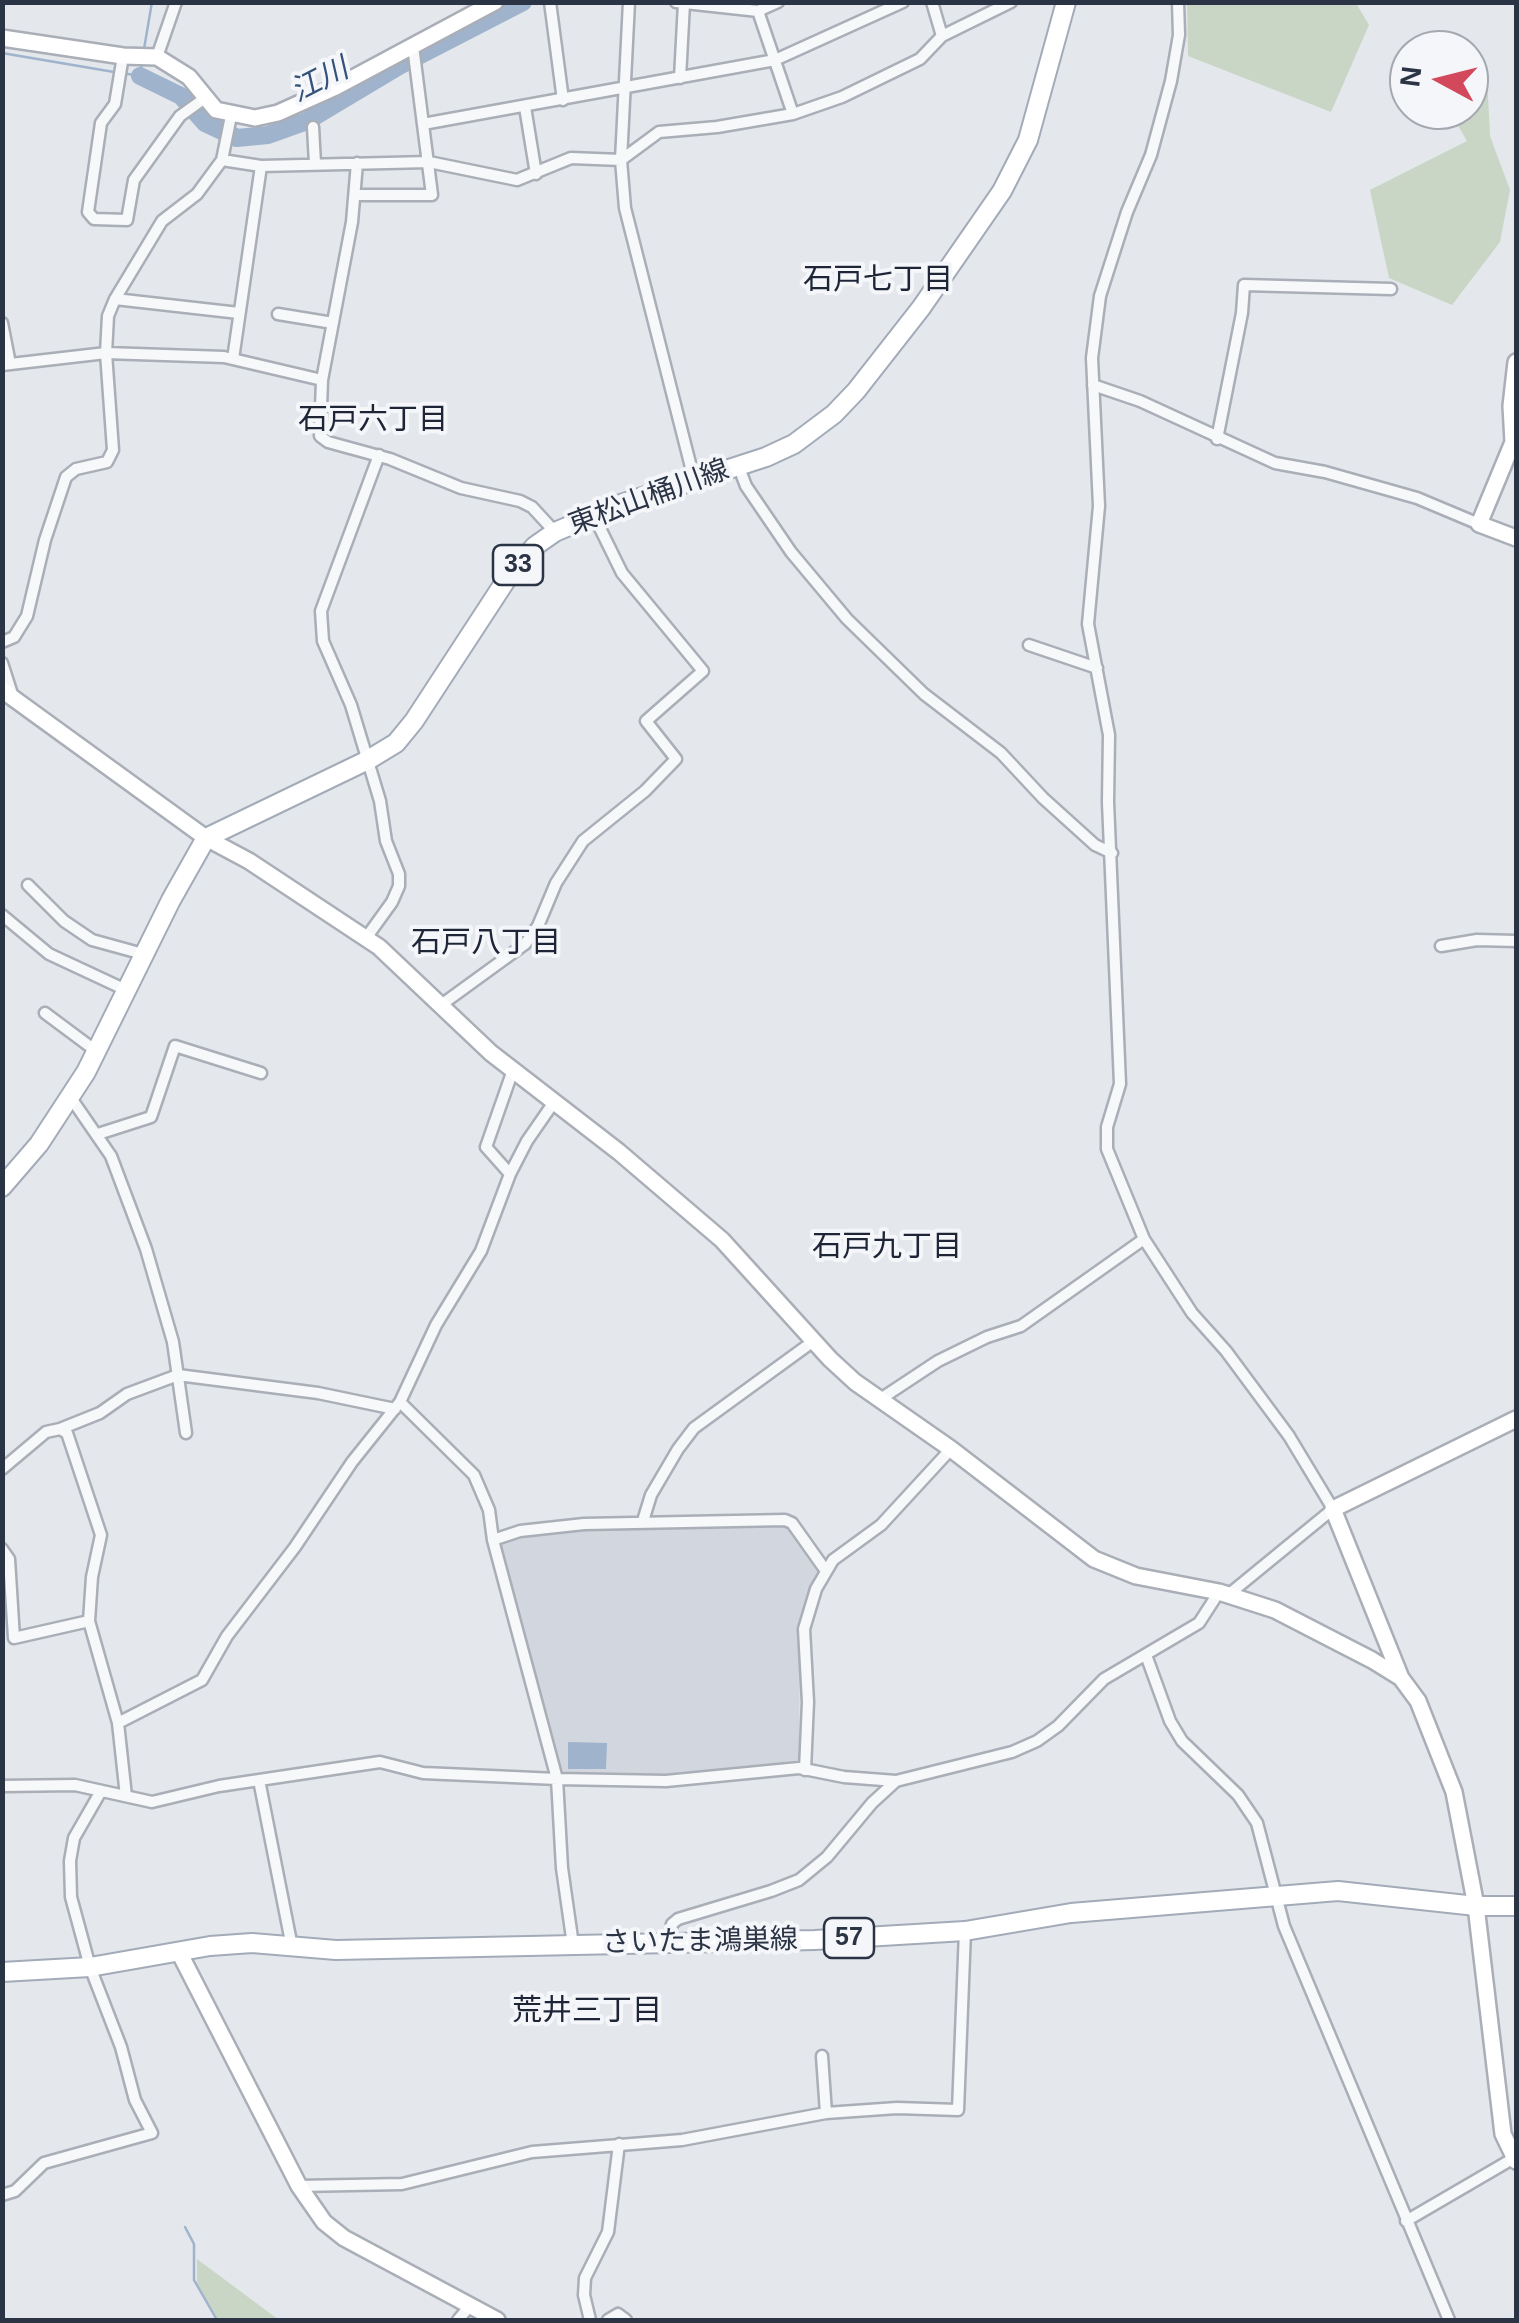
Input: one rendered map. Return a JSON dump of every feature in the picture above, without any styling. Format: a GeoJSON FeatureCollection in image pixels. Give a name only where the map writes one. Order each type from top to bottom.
{"type":"FeatureCollection","features":[{"type":"Feature","properties":{"kind":"main road","name":"東松山桶川線"},"geometry":{"type":"LineString","coordinates":[[206,838],[396,743],[510,574],[555,532],[593,514],[794,444],[834,414],[920,308],[1002,190],[1028,140],[1066,2]]}},
{"type":"Feature","properties":{"kind":"main road"},"geometry":{"type":"LineString","coordinates":[[2,1188],[71,1098],[206,838]]}},
{"type":"Feature","properties":{"kind":"main road","name":"さいたま鴻巣線"},"geometry":{"type":"LineString","coordinates":[[2,1972],[90,1967],[210,1946],[252,1943],[336,1950],[668,1944],[965,1931],[1071,1913],[1338,1891],[1476,1906],[1516,1906]]}},
{"type":"Feature","properties":{"kind":"street"},"geometry":{"type":"LineString","coordinates":[[157,58],[176,2]]}},
{"type":"Feature","properties":{"kind":"street"},"geometry":{"type":"LineString","coordinates":[[2,38],[170,62],[189,77],[216,110],[255,118],[278,113],[495,2]]}},
{"type":"Feature","properties":{"kind":"street"},"geometry":{"type":"LineString","coordinates":[[550,2],[563,100]]}},
{"type":"Feature","properties":{"kind":"street"},"geometry":{"type":"LineString","coordinates":[[628,2],[620,160],[625,208],[694,479]]}},
{"type":"Feature","properties":{"kind":"street"},"geometry":{"type":"LineString","coordinates":[[676,2],[758,11],[778,2]]}},
{"type":"Feature","properties":{"kind":"street"},"geometry":{"type":"LineString","coordinates":[[423,124],[775,60],[903,2]]}},
{"type":"Feature","properties":{"kind":"street"},"geometry":{"type":"LineString","coordinates":[[932,2],[942,36]]}},
{"type":"Feature","properties":{"kind":"street"},"geometry":{"type":"LineString","coordinates":[[222,160],[261,166],[429,162],[517,180],[571,158],[620,160],[659,132],[717,128],[792,114],[873,84],[920,59],[942,36],[1011,2]]}},
{"type":"Feature","properties":{"kind":"street"},"geometry":{"type":"LineString","coordinates":[[1178,2],[1179,35],[1171,80],[1151,155],[1127,212],[1100,296],[1092,358],[1098,506],[1088,624],[1108,735],[1120,1084],[1107,1126],[1107,1149],[1144,1239],[1192,1313],[1226,1351],[1289,1436],[1333,1509],[1401,1678],[1418,1701],[1454,1792],[1476,1906],[1502,2134],[1515,2160],[1406,2221]]}},
{"type":"Feature","properties":{"kind":"street"},"geometry":{"type":"LineString","coordinates":[[680,78],[684,4]]}},
{"type":"Feature","properties":{"kind":"street"},"geometry":{"type":"LineString","coordinates":[[758,11],[792,114]]}},
{"type":"Feature","properties":{"kind":"street"},"geometry":{"type":"LineString","coordinates":[[354,195],[432,195],[414,46]]}},
{"type":"Feature","properties":{"kind":"street"},"geometry":{"type":"LineString","coordinates":[[123,56],[115,104],[101,123],[88,212],[94,219],[127,220],[134,180],[180,116],[204,98]]}},
{"type":"Feature","properties":{"kind":"street"},"geometry":{"type":"LineString","coordinates":[[525,107],[536,174]]}},
{"type":"Feature","properties":{"kind":"street"},"geometry":{"type":"LineString","coordinates":[[2,642],[14,637],[26,616],[66,477],[76,469],[107,462],[114,450],[106,353],[108,316],[115,299],[162,221],[197,194],[222,160],[231,116]]}},
{"type":"Feature","properties":{"kind":"street"},"geometry":{"type":"LineString","coordinates":[[313,127],[315,164]]}},
{"type":"Feature","properties":{"kind":"street"},"geometry":{"type":"LineString","coordinates":[[357,163],[322,380],[320,436],[461,488],[520,501],[532,507],[555,532]]}},
{"type":"Feature","properties":{"kind":"street"},"geometry":{"type":"LineString","coordinates":[[232,359],[261,166]]}},
{"type":"Feature","properties":{"kind":"street"},"geometry":{"type":"LineString","coordinates":[[1216,439],[1242,313],[1244,285],[1391,288]]}},
{"type":"Feature","properties":{"kind":"street"},"geometry":{"type":"LineString","coordinates":[[115,299],[239,312]]}},
{"type":"Feature","properties":{"kind":"street"},"geometry":{"type":"LineString","coordinates":[[278,314],[333,323]]}},
{"type":"Feature","properties":{"kind":"street"},"geometry":{"type":"LineString","coordinates":[[2,322],[6,365],[106,353],[232,359],[322,380]]}},
{"type":"Feature","properties":{"kind":"street"},"geometry":{"type":"LineString","coordinates":[[1479,524],[1513,442],[1516,362]]}},
{"type":"Feature","properties":{"kind":"street"},"geometry":{"type":"LineString","coordinates":[[1093,385],[1140,401],[1274,463],[1325,472],[1417,498],[1516,538]]}},
{"type":"Feature","properties":{"kind":"street"},"geometry":{"type":"LineString","coordinates":[[366,938],[392,902],[399,874],[386,841],[380,801],[351,705],[323,640],[322,612],[378,455]]}},
{"type":"Feature","properties":{"kind":"street"},"geometry":{"type":"LineString","coordinates":[[738,465],[746,486],[791,552],[847,619],[924,694],[1001,754],[1095,845],[1112,853]]}},
{"type":"Feature","properties":{"kind":"street"},"geometry":{"type":"LineString","coordinates":[[441,1004],[525,944],[582,841],[646,791],[676,760],[646,721],[703,671],[622,574],[593,514]]}},
{"type":"Feature","properties":{"kind":"street"},"geometry":{"type":"LineString","coordinates":[[1029,645],[1097,668]]}},
{"type":"Feature","properties":{"kind":"street"},"geometry":{"type":"LineString","coordinates":[[2,663],[7,692],[206,838],[250,861],[366,938],[513,1070],[722,1240],[830,1359],[879,1400],[951,1449],[1094,1559],[1136,1576],[1224,1594],[1274,1610],[1401,1678]]}},
{"type":"Feature","properties":{"kind":"street"},"geometry":{"type":"LineString","coordinates":[[28,884],[64,921],[92,940],[143,954]]}},
{"type":"Feature","properties":{"kind":"street"},"geometry":{"type":"LineString","coordinates":[[2,914],[50,954],[126,990]]}},
{"type":"Feature","properties":{"kind":"street"},"geometry":{"type":"LineString","coordinates":[[1441,946],[1477,940],[1516,941]]}},
{"type":"Feature","properties":{"kind":"street"},"geometry":{"type":"LineString","coordinates":[[45,1013],[96,1052]]}},
{"type":"Feature","properties":{"kind":"street"},"geometry":{"type":"LineString","coordinates":[[98,1134],[151,1117],[175,1046],[260,1073]]}},
{"type":"Feature","properties":{"kind":"street"},"geometry":{"type":"LineString","coordinates":[[510,1174],[486,1147],[513,1070]]}},
{"type":"Feature","properties":{"kind":"street"},"geometry":{"type":"LineString","coordinates":[[71,1098],[111,1156],[146,1249],[173,1342],[186,1433]]}},
{"type":"Feature","properties":{"kind":"street"},"geometry":{"type":"LineString","coordinates":[[118,1722],[202,1680],[227,1636],[397,1405],[480,1250],[527,1141],[554,1102]]}},
{"type":"Feature","properties":{"kind":"street"},"geometry":{"type":"LineString","coordinates":[[879,1400],[938,1361],[1021,1326],[1144,1239]]}},
{"type":"Feature","properties":{"kind":"street"},"geometry":{"type":"LineString","coordinates":[[644,1521],[651,1494],[694,1428],[815,1340]]}},
{"type":"Feature","properties":{"kind":"street"},"geometry":{"type":"LineString","coordinates":[[2,1469],[46,1432],[100,1413],[127,1394],[178,1376],[397,1405],[474,1475],[489,1510],[493,1540],[557,1779],[562,1868],[573,1945]]}},
{"type":"Feature","properties":{"kind":"street"},"geometry":{"type":"LineString","coordinates":[[2,1786],[75,1785],[152,1802],[259,1780],[380,1762],[423,1772],[557,1779],[666,1781],[805,1770],[896,1781],[1012,1752],[1037,1741],[1058,1726],[1104,1679],[1199,1623],[1224,1594],[1333,1509],[1516,1419]]}},
{"type":"Feature","properties":{"kind":"street"},"geometry":{"type":"LineString","coordinates":[[60,1428],[67,1433],[101,1534],[89,1620],[118,1722],[126,1796]]}},
{"type":"Feature","properties":{"kind":"street"},"geometry":{"type":"LineString","coordinates":[[805,1770],[808,1702],[804,1629],[816,1589],[833,1560],[881,1525],[951,1449]]}},
{"type":"Feature","properties":{"kind":"street"},"geometry":{"type":"LineString","coordinates":[[493,1540],[520,1530],[644,1521],[785,1520],[792,1522],[826,1572]]}},
{"type":"Feature","properties":{"kind":"street"},"geometry":{"type":"LineString","coordinates":[[2,1549],[9,1558],[14,1638],[89,1620]]}},
{"type":"Feature","properties":{"kind":"street"},"geometry":{"type":"LineString","coordinates":[[1146,1655],[1170,1721],[1182,1741],[1250,1808],[1284,1926],[1449,2320]]}},
{"type":"Feature","properties":{"kind":"street"},"geometry":{"type":"LineString","coordinates":[[259,1780],[292,1947]]}},
{"type":"Feature","properties":{"kind":"street"},"geometry":{"type":"LineString","coordinates":[[668,1944],[672,1924],[678,1919],[799,1880],[826,1857],[896,1781]]}},
{"type":"Feature","properties":{"kind":"street"},"geometry":{"type":"LineString","coordinates":[[2,2195],[15,2190],[44,2163],[152,2133],[136,2100],[122,2047],[90,1967],[71,1897],[74,1838],[101,1791]]}},
{"type":"Feature","properties":{"kind":"street"},"geometry":{"type":"LineString","coordinates":[[299,2186],[402,2184],[532,2152],[682,2140],[826,2113],[897,2108],[958,2110],[965,1931]]}},
{"type":"Feature","properties":{"kind":"street"},"geometry":{"type":"LineString","coordinates":[[179,1952],[299,2186],[324,2222],[344,2238],[497,2320]]}},
{"type":"Feature","properties":{"kind":"street"},"geometry":{"type":"LineString","coordinates":[[822,2056],[826,2113]]}},
{"type":"Feature","properties":{"kind":"street"},"geometry":{"type":"LineString","coordinates":[[590,2320],[584,2295],[585,2278],[608,2232],[619,2144]]}},
{"type":"Feature","properties":{"kind":"street"},"geometry":{"type":"LineString","coordinates":[[458,2320],[469,2307]]}},
{"type":"Feature","properties":{"kind":"street"},"geometry":{"type":"LineString","coordinates":[[608,2320],[618,2314],[626,2320]]}},
{"type":"Feature","properties":{"kind":"shaded area"},"geometry":{"type":"Polygon","coordinates":[[[789,1525],[819,1571],[800,1632],[799,1760],[691,1774],[566,1774],[561,1769],[500,1549],[502,1542],[536,1534],[648,1527],[789,1525]]]}},
{"type":"Feature","properties":{"kind":"green space"},"geometry":{"type":"Polygon","coordinates":[[[1187,2],[1356,3],[1369,25],[1331,112],[1188,56],[1187,2]]]}},
{"type":"Feature","properties":{"kind":"green space"},"geometry":{"type":"Polygon","coordinates":[[[1489,116],[1490,136],[1510,190],[1500,242],[1452,305],[1389,278],[1370,190],[1467,141],[1461,130],[1489,130],[1489,116]]]}},
{"type":"Feature","properties":{"kind":"green space"},"geometry":{"type":"Polygon","coordinates":[[[197,2259],[279,2320],[218,2320],[197,2284],[197,2259]]]}},
{"type":"Feature","properties":{"kind":"water"},"geometry":{"type":"Polygon","coordinates":[[[568,1742],[607,1743],[606,1769],[568,1769],[568,1742]]]}},
{"type":"Feature","properties":{"kind":"waterway"},"geometry":{"type":"LineString","coordinates":[[144,49],[152,2]]}},
{"type":"Feature","properties":{"kind":"waterway","name":"江川"},"geometry":{"type":"LineString","coordinates":[[140,76],[181,96],[205,123],[237,138],[268,135],[307,121],[399,66],[523,2]]}},
{"type":"Feature","properties":{"kind":"waterway"},"geometry":{"type":"LineString","coordinates":[[2,53],[114,72]]}},
{"type":"Feature","properties":{"kind":"waterway","name":"江川"},"geometry":{"type":"LineString","coordinates":[[122,73],[140,76],[142,62]]}},
{"type":"Feature","properties":{"kind":"waterway"},"geometry":{"type":"LineString","coordinates":[[185,2227],[194,2244],[194,2280],[217,2320]]}},
{"type":"Feature","properties":{"kind":"district","name":"石戸七丁目"},"geometry":{"type":"Point","coordinates":[878,281]}},
{"type":"Feature","properties":{"kind":"district","name":"石戸六丁目"},"geometry":{"type":"Point","coordinates":[373,421]}},
{"type":"Feature","properties":{"kind":"district","name":"石戸八丁目"},"geometry":{"type":"Point","coordinates":[486,944]}},
{"type":"Feature","properties":{"kind":"district","name":"石戸九丁目"},"geometry":{"type":"Point","coordinates":[887,1248]}},
{"type":"Feature","properties":{"kind":"district","name":"荒井三丁目"},"geometry":{"type":"Point","coordinates":[587,2012]}}]}
